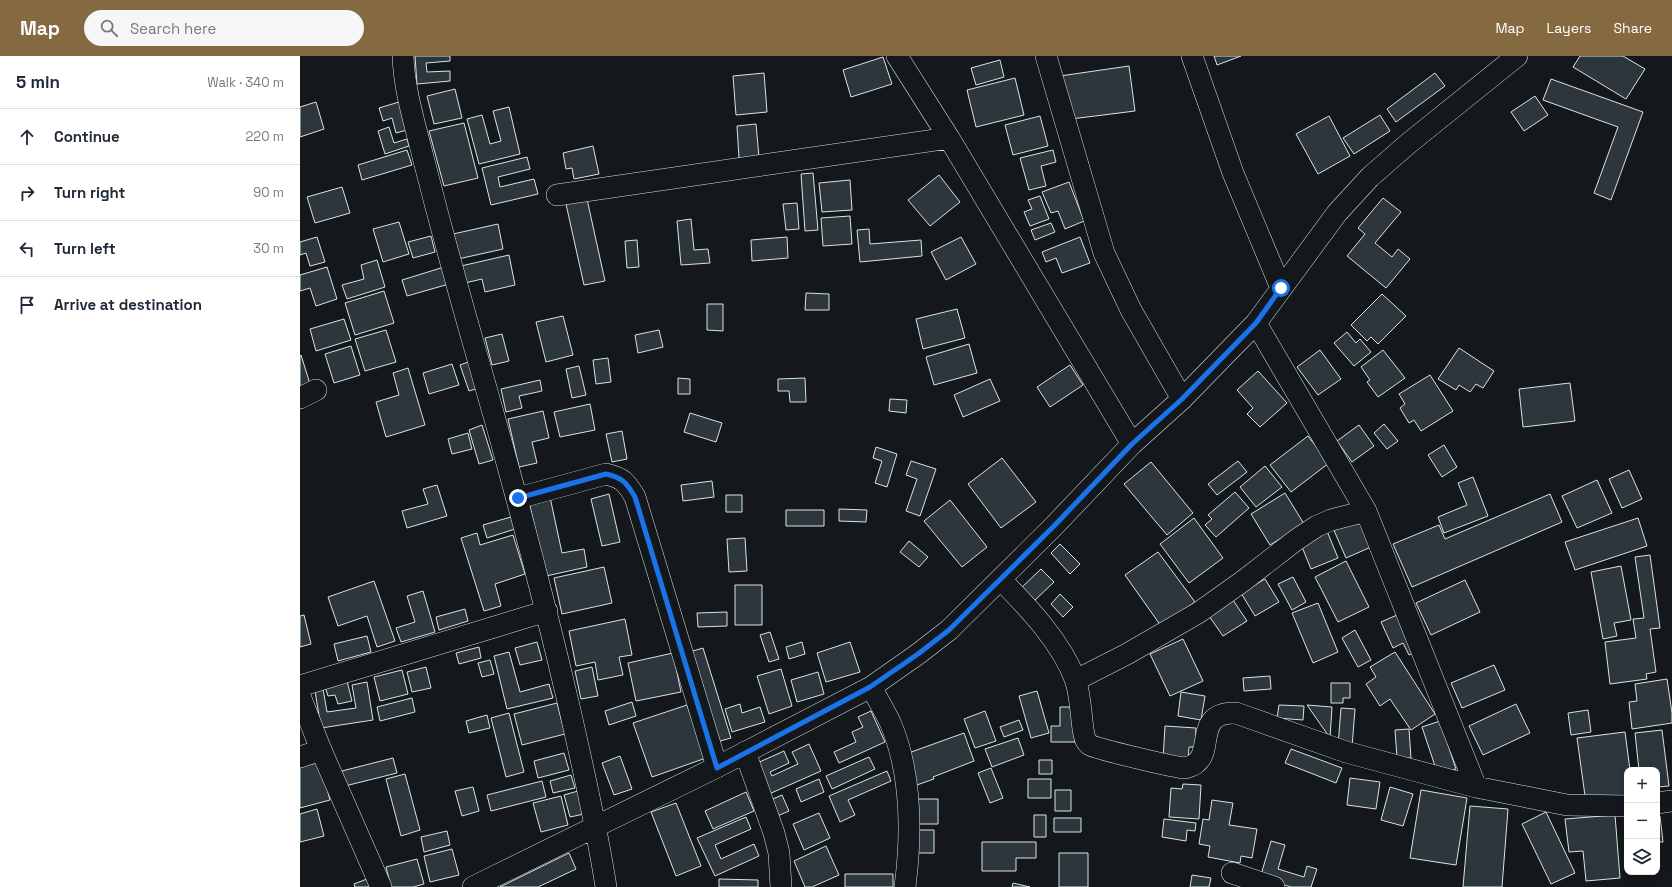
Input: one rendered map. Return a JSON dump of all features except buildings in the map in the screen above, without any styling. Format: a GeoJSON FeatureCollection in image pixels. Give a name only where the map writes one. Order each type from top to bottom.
{"type":"FeatureCollection","features":[{"type":"Feature","properties":{"kind":"street"},"geometry":{"type":"LineString","coordinates":[[403,56],[403,70],[429,182],[518,498],[547,611],[596,827],[606,887]]}},
{"type":"Feature","properties":{"kind":"street"},"geometry":{"type":"LineString","coordinates":[[897,56],[949,138],[1132,444]]}},
{"type":"Feature","properties":{"kind":"street"},"geometry":{"type":"LineString","coordinates":[[1046,56],[1104,253],[1131,310],[1182,399]]}},
{"type":"Feature","properties":{"kind":"street"},"geometry":{"type":"LineString","coordinates":[[1192,56],[1233,173],[1281,288]]}},
{"type":"Feature","properties":{"kind":"street"},"geometry":{"type":"LineString","coordinates":[[473,887],[717,768],[870,687],[918,654],[949,630],[1001,580],[1132,444],[1182,399],[1256,323],[1337,213],[1370,177],[1515,56]]}},
{"type":"Feature","properties":{"kind":"street"},"geometry":{"type":"LineString","coordinates":[[557,195],[949,138]]}},
{"type":"Feature","properties":{"kind":"street"},"geometry":{"type":"LineString","coordinates":[[1256,323],[1366,511],[1476,787]]}},
{"type":"Feature","properties":{"kind":"street"},"geometry":{"type":"LineString","coordinates":[[518,498],[606,474],[619,477],[628,484],[635,497],[717,768]]}},
{"type":"Feature","properties":{"kind":"street"},"geometry":{"type":"LineString","coordinates":[[1076,680],[1127,654],[1198,613],[1311,529],[1331,520],[1366,511]]}},
{"type":"Feature","properties":{"kind":"street"},"geometry":{"type":"LineString","coordinates":[[1001,580],[1023,601],[1067,661],[1076,680],[1084,737],[1090,745],[1184,768],[1197,763],[1201,758],[1208,728],[1212,722],[1218,716],[1226,713],[1236,713],[1346,752],[1476,787],[1567,805],[1624,806]]}},
{"type":"Feature","properties":{"kind":"street"},"geometry":{"type":"LineString","coordinates":[[300,686],[547,611]]}},
{"type":"Feature","properties":{"kind":"street"},"geometry":{"type":"LineString","coordinates":[[870,687],[889,720],[898,744],[906,778],[909,844],[905,887]]}},
{"type":"Feature","properties":{"kind":"street"},"geometry":{"type":"LineString","coordinates":[[300,696],[321,750],[381,887]]}},
{"type":"Feature","properties":{"kind":"street"},"geometry":{"type":"LineString","coordinates":[[300,757],[321,750]]}},
{"type":"Feature","properties":{"kind":"street"},"geometry":{"type":"LineString","coordinates":[[745,752],[774,833],[779,853],[781,887]]}},
{"type":"Feature","properties":{"kind":"street"},"geometry":{"type":"LineString","coordinates":[[1660,803],[1672,801]]}},
{"type":"Feature","properties":{"kind":"street"},"geometry":{"type":"LineString","coordinates":[[1232,873],[1274,887]]}},
{"type":"Feature","properties":{"kind":"route"},"geometry":{"type":"LineString","coordinates":[[518,498],[606,474],[619,477],[628,484],[635,497],[717,768],[870,687],[918,654],[949,630],[977,604],[1054,526],[1132,444],[1182,399],[1256,323],[1281,288]]}}]}
